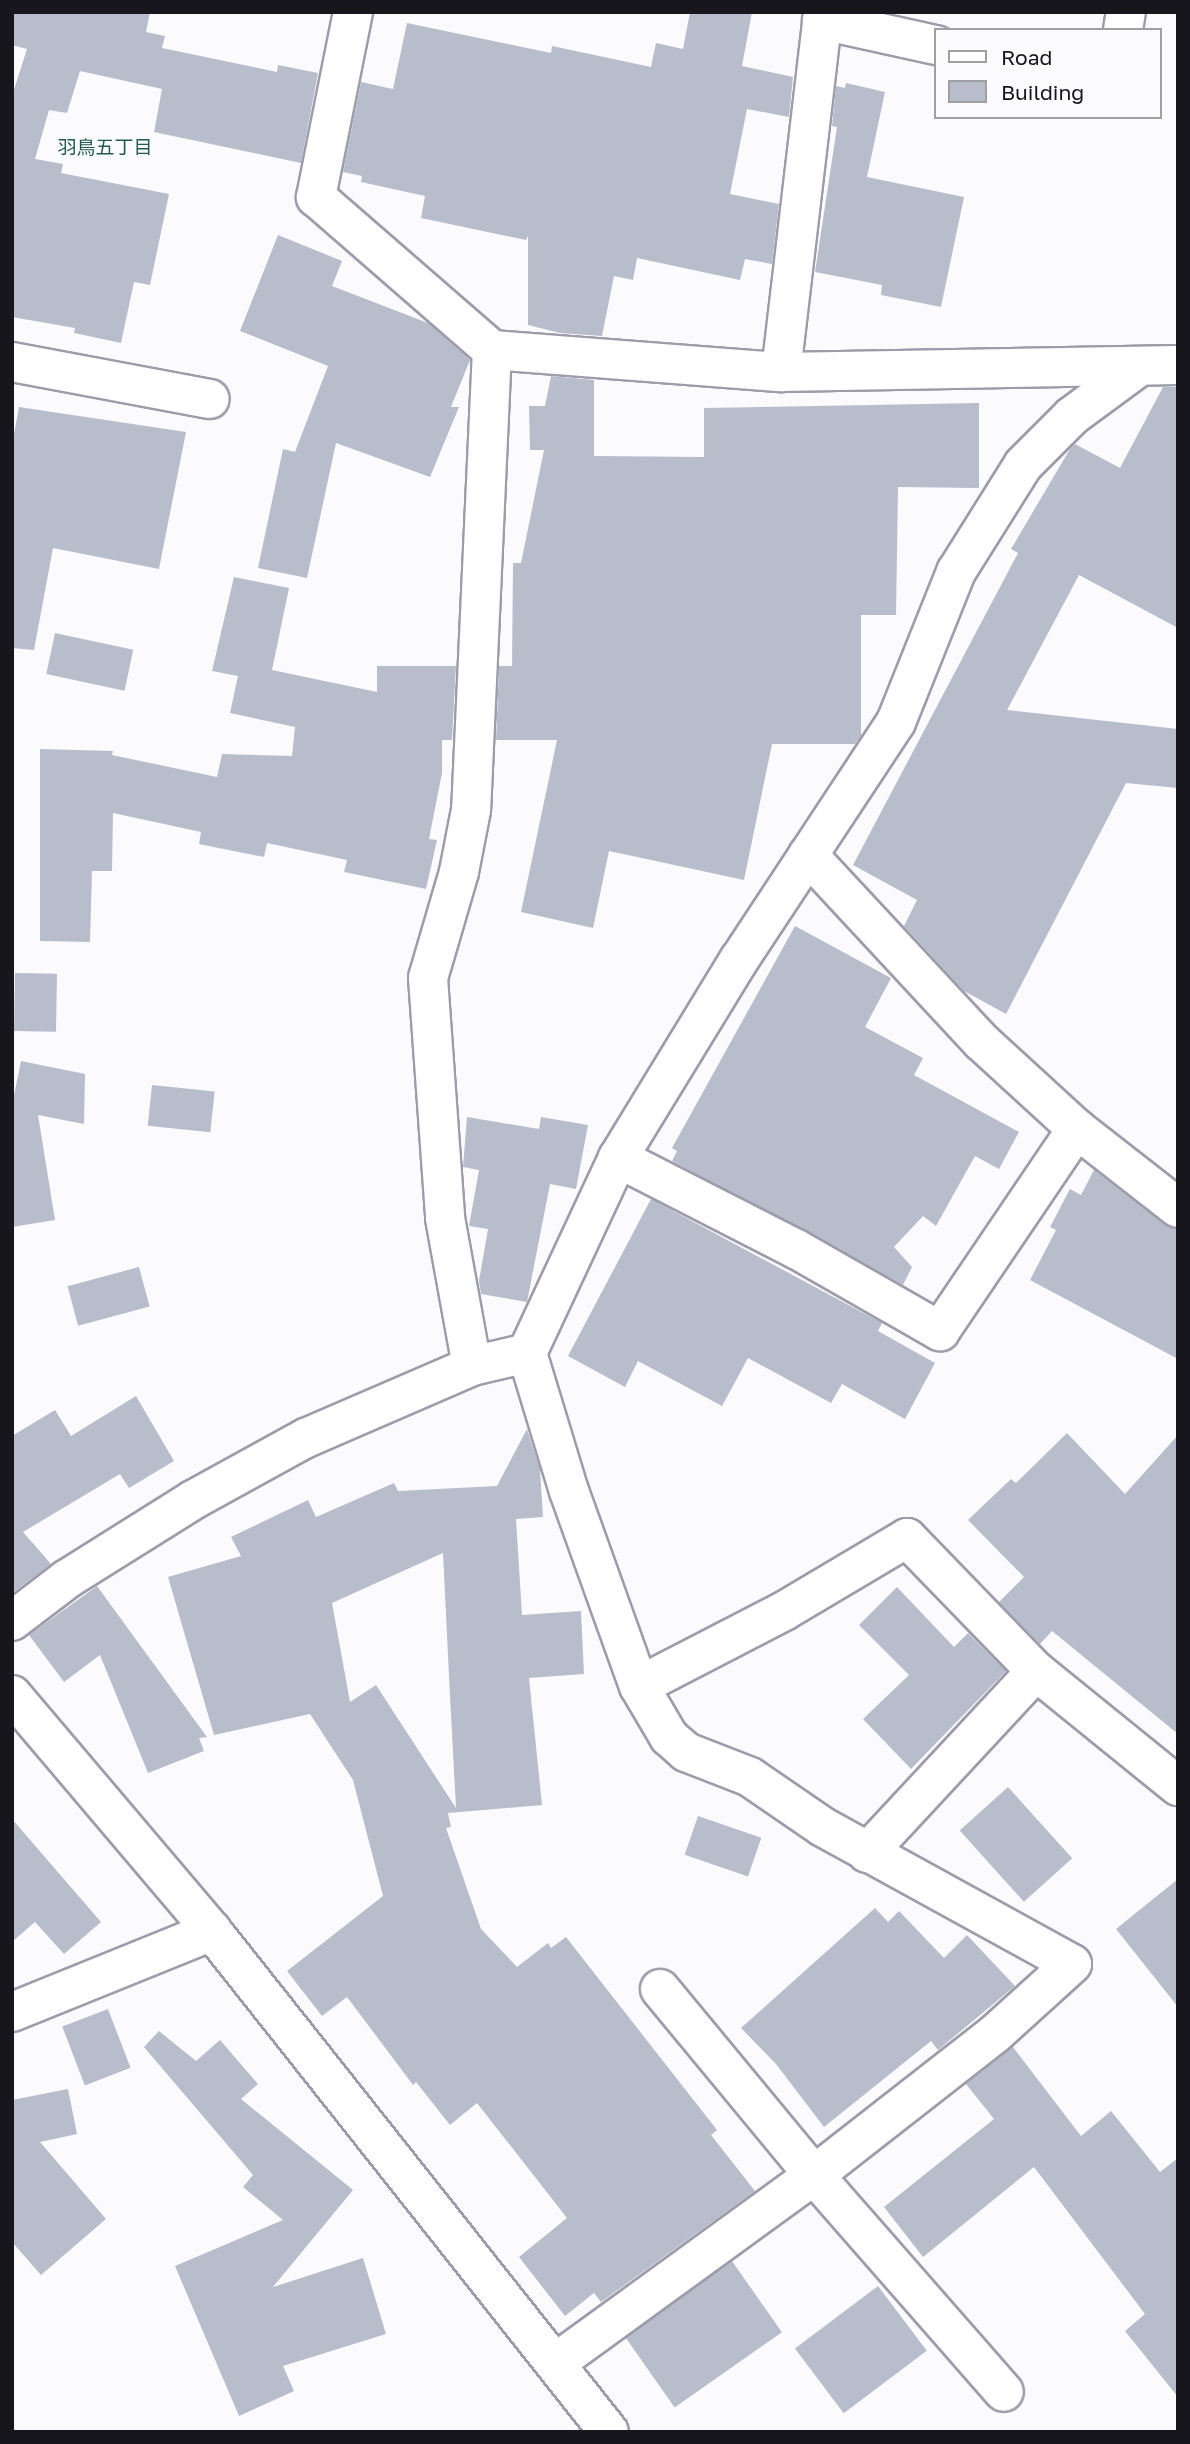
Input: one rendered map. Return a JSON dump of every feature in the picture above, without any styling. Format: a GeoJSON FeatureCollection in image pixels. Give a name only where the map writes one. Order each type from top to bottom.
{"type":"FeatureCollection","features":[{"type":"Feature","properties":{"kind":"street"},"geometry":{"type":"LineString","coordinates":[[353,12],[316,197],[492,350],[781,372],[1137,368],[1178,365]]}},
{"type":"Feature","properties":{"kind":"street"},"geometry":{"type":"LineString","coordinates":[[781,372],[823,16],[934,44]]}},
{"type":"Feature","properties":{"kind":"street"},"geometry":{"type":"LineString","coordinates":[[472,1366],[445,1219],[428,978],[459,872],[471,810],[492,350]]}},
{"type":"Feature","properties":{"kind":"street"},"geometry":{"type":"LineString","coordinates":[[12,362],[210,399]]}},
{"type":"Feature","properties":{"kind":"street"},"geometry":{"type":"LineString","coordinates":[[555,2363],[814,2175],[996,2033],[1072,1964],[967,1902],[867,1853],[750,1777],[686,1752],[669,1737],[639,1686],[569,1491],[527,1353],[618,1158],[808,855],[896,722],[957,572],[1023,465],[1072,416],[1137,368]]}},
{"type":"Feature","properties":{"kind":"street"},"geometry":{"type":"LineString","coordinates":[[808,855],[982,1042],[1077,1129],[1178,1208]]}},
{"type":"Feature","properties":{"kind":"street"},"geometry":{"type":"LineString","coordinates":[[618,1158],[796,1249],[940,1331],[1077,1129]]}},
{"type":"Feature","properties":{"kind":"street"},"geometry":{"type":"LineString","coordinates":[[12,1621],[67,1579],[193,1500],[306,1438],[472,1366],[527,1353]]}},
{"type":"Feature","properties":{"kind":"street"},"geometry":{"type":"LineString","coordinates":[[639,1686],[784,1611],[907,1538],[1036,1671],[1178,1786]]}},
{"type":"Feature","properties":{"kind":"street"},"geometry":{"type":"LineString","coordinates":[[867,1853],[1036,1671]]}},
{"type":"Feature","properties":{"kind":"street"},"geometry":{"type":"LineString","coordinates":[[12,1695],[212,1931],[609,2432]]}},
{"type":"Feature","properties":{"kind":"street"},"geometry":{"type":"LineString","coordinates":[[12,2012],[212,1931]]}},
{"type":"Feature","properties":{"kind":"street"},"geometry":{"type":"LineString","coordinates":[[660,1989],[814,2175],[1004,2392]]}},
{"type":"Feature","properties":{"kind":"building"},"geometry":{"type":"Polygon","coordinates":[[[12,12],[150,12],[146,32],[165,36],[162,48],[277,72],[278,65],[318,73],[301,163],[154,132],[162,89],[80,71],[67,113],[49,110],[35,159],[63,164],[61,173],[169,194],[150,285],[134,282],[121,343],[74,333],[75,328],[12,317],[12,96],[27,49],[12,45],[12,12]]]}},
{"type":"Feature","properties":{"kind":"building"},"geometry":{"type":"Polygon","coordinates":[[[690,12],[752,12],[742,66],[793,77],[789,117],[747,109],[730,194],[779,204],[772,264],[745,259],[740,280],[637,258],[633,280],[614,276],[602,336],[560,333],[528,325],[528,236],[526,240],[421,218],[425,196],[361,182],[362,176],[343,172],[361,82],[393,89],[407,23],[551,53],[552,46],[651,67],[656,43],[683,49],[690,12]]]}},
{"type":"Feature","properties":{"kind":"building"},"geometry":{"type":"Polygon","coordinates":[[[846,83],[885,92],[867,177],[964,197],[941,307],[881,295],[882,285],[815,272],[837,127],[832,126],[836,86],[845,88],[846,83]]]}},
{"type":"Feature","properties":{"kind":"building"},"geometry":{"type":"Polygon","coordinates":[[[278,235],[342,261],[332,286],[428,323],[470,360],[451,407],[459,407],[430,477],[336,443],[307,578],[258,568],[283,449],[295,452],[328,366],[240,331],[278,235]]]}},
{"type":"Feature","properties":{"kind":"building"},"geometry":{"type":"Polygon","coordinates":[[[551,376],[594,380],[594,456],[704,457],[704,408],[979,403],[979,488],[898,487],[896,615],[861,615],[861,736],[855,744],[772,744],[744,880],[609,851],[593,928],[521,912],[557,740],[496,740],[499,666],[512,666],[513,563],[521,563],[544,450],[530,450],[529,406],[545,406],[551,376]]]}},
{"type":"Feature","properties":{"kind":"building"},"geometry":{"type":"Polygon","coordinates":[[[1163,387],[1178,387],[1178,628],[1079,575],[1007,710],[1178,729],[1178,788],[1126,783],[1006,1014],[964,991],[904,926],[917,900],[853,865],[1018,553],[1011,549],[1070,449],[1075,444],[1120,468],[1163,387]]]}},
{"type":"Feature","properties":{"kind":"building"},"geometry":{"type":"Polygon","coordinates":[[[19,407],[186,432],[159,569],[53,548],[34,650],[12,648],[12,445],[19,407]]]}},
{"type":"Feature","properties":{"kind":"building"},"geometry":{"type":"Polygon","coordinates":[[[234,577],[289,588],[272,670],[377,692],[377,666],[456,666],[452,740],[442,740],[442,773],[429,839],[437,840],[426,889],[344,872],[347,860],[267,843],[264,857],[199,844],[201,832],[113,813],[112,871],[92,871],[90,942],[40,941],[40,749],[113,751],[112,755],[217,777],[222,754],[292,756],[295,727],[230,713],[238,676],[212,671],[234,577]]]}},
{"type":"Feature","properties":{"kind":"building"},"geometry":{"type":"Polygon","coordinates":[[[55,633],[133,650],[125,691],[46,674],[55,633]]]}},
{"type":"Feature","properties":{"kind":"building"},"geometry":{"type":"Polygon","coordinates":[[[795,926],[891,978],[865,1027],[923,1058],[914,1075],[1019,1132],[999,1169],[975,1156],[936,1226],[923,1216],[894,1247],[912,1267],[903,1285],[672,1161],[677,1151],[672,1148],[795,926]]]}},
{"type":"Feature","properties":{"kind":"building"},"geometry":{"type":"Polygon","coordinates":[[[15,973],[57,974],[56,1032],[14,1031],[15,973]]]}},
{"type":"Feature","properties":{"kind":"building"},"geometry":{"type":"Polygon","coordinates":[[[21,1061],[85,1074],[84,1124],[38,1115],[55,1220],[12,1227],[12,1105],[21,1061]]]}},
{"type":"Feature","properties":{"kind":"building"},"geometry":{"type":"Polygon","coordinates":[[[152,1085],[215,1092],[210,1132],[148,1126],[152,1085]]]}},
{"type":"Feature","properties":{"kind":"building"},"geometry":{"type":"Polygon","coordinates":[[[467,1117],[539,1129],[541,1117],[588,1125],[576,1189],[550,1184],[527,1302],[481,1294],[479,1281],[488,1229],[469,1226],[479,1170],[463,1167],[467,1117]]]}},
{"type":"Feature","properties":{"kind":"building"},"geometry":{"type":"Polygon","coordinates":[[[1094,1170],[1165,1225],[1178,1229],[1178,1359],[1030,1280],[1056,1230],[1050,1227],[1070,1189],[1081,1195],[1094,1170]]]}},
{"type":"Feature","properties":{"kind":"building"},"geometry":{"type":"Polygon","coordinates":[[[651,1199],[882,1323],[878,1331],[935,1363],[905,1419],[842,1384],[831,1403],[748,1358],[722,1406],[638,1361],[625,1387],[568,1356],[651,1199]]]}},
{"type":"Feature","properties":{"kind":"building"},"geometry":{"type":"Polygon","coordinates":[[[139,1267],[150,1307],[78,1326],[68,1286],[139,1267]]]}},
{"type":"Feature","properties":{"kind":"building"},"geometry":{"type":"Polygon","coordinates":[[[136,1396],[174,1461],[129,1488],[120,1474],[23,1532],[51,1564],[12,1593],[12,1436],[55,1410],[71,1436],[136,1396]]]}},
{"type":"Feature","properties":{"kind":"building"},"geometry":{"type":"Polygon","coordinates":[[[527,1429],[540,1469],[543,1517],[516,1519],[522,1615],[581,1611],[584,1674],[529,1678],[542,1805],[448,1813],[451,1827],[446,1828],[481,1929],[517,1967],[548,1943],[551,1948],[566,1937],[717,2130],[711,2135],[755,2191],[601,2302],[594,2293],[565,2316],[519,2257],[567,2218],[477,2103],[450,2125],[416,2082],[413,2085],[347,1997],[322,2016],[287,1971],[383,1896],[353,1780],[310,1714],[214,1735],[168,1577],[241,1556],[231,1537],[308,1500],[316,1517],[394,1483],[398,1491],[497,1486],[527,1429]],[[443,1553],[332,1603],[350,1702],[376,1685],[456,1808],[443,1553]]]}},
{"type":"Feature","properties":{"kind":"building"},"geometry":{"type":"Polygon","coordinates":[[[1067,1433],[1125,1494],[1178,1435],[1178,1734],[1052,1631],[1040,1644],[999,1602],[1024,1577],[968,1520],[1011,1479],[1016,1483],[1067,1433]]]}},
{"type":"Feature","properties":{"kind":"building"},"geometry":{"type":"Polygon","coordinates":[[[97,1586],[207,1737],[199,1738],[204,1751],[148,1773],[100,1655],[64,1682],[29,1635],[97,1586]]]}},
{"type":"Feature","properties":{"kind":"building"},"geometry":{"type":"Polygon","coordinates":[[[897,1587],[954,1647],[968,1633],[1006,1671],[911,1769],[863,1719],[909,1675],[859,1625],[897,1587]]]}},
{"type":"Feature","properties":{"kind":"building"},"geometry":{"type":"Polygon","coordinates":[[[1008,1787],[1072,1858],[1024,1902],[960,1830],[1008,1787]]]}},
{"type":"Feature","properties":{"kind":"building"},"geometry":{"type":"Polygon","coordinates":[[[698,1816],[761,1838],[748,1877],[685,1855],[698,1816]]]}},
{"type":"Feature","properties":{"kind":"building"},"geometry":{"type":"Polygon","coordinates":[[[12,1819],[101,1922],[64,1954],[35,1922],[12,1942],[12,1819]]]}},
{"type":"Feature","properties":{"kind":"building"},"geometry":{"type":"Polygon","coordinates":[[[1178,1879],[1178,2007],[1116,1929],[1178,1879]]]}},
{"type":"Feature","properties":{"kind":"building"},"geometry":{"type":"Polygon","coordinates":[[[875,1908],[888,1922],[899,1911],[944,1958],[967,1935],[1015,1986],[938,2050],[931,2041],[824,2127],[776,2064],[741,2028],[875,1908]]]}},
{"type":"Feature","properties":{"kind":"building"},"geometry":{"type":"Polygon","coordinates":[[[108,2009],[131,2068],[85,2085],[62,2027],[108,2009]]]}},
{"type":"Feature","properties":{"kind":"building"},"geometry":{"type":"Polygon","coordinates":[[[159,2031],[196,2061],[220,2040],[258,2084],[241,2099],[353,2190],[273,2287],[363,2258],[386,2334],[283,2366],[294,2391],[239,2416],[175,2266],[283,2220],[243,2187],[253,2175],[144,2047],[159,2031]]]}},
{"type":"Feature","properties":{"kind":"building"},"geometry":{"type":"Polygon","coordinates":[[[1013,2047],[1081,2136],[1111,2111],[1160,2172],[1178,2158],[1178,2397],[1125,2331],[1145,2314],[1034,2167],[923,2257],[884,2207],[994,2119],[966,2084],[1013,2047]]]}},
{"type":"Feature","properties":{"kind":"building"},"geometry":{"type":"Polygon","coordinates":[[[68,2089],[77,2134],[40,2142],[106,2219],[41,2275],[12,2242],[12,2100],[68,2089]]]}},
{"type":"Feature","properties":{"kind":"building"},"geometry":{"type":"Polygon","coordinates":[[[732,2261],[782,2332],[675,2407],[625,2336],[732,2261]]]}},
{"type":"Feature","properties":{"kind":"building"},"geometry":{"type":"Polygon","coordinates":[[[878,2286],[927,2351],[844,2413],[795,2349],[878,2286]]]}},
{"type":"Feature","properties":{"kind":"district","name":"羽鳥五丁目"},"geometry":{"type":"Point","coordinates":[105,147]}}]}
